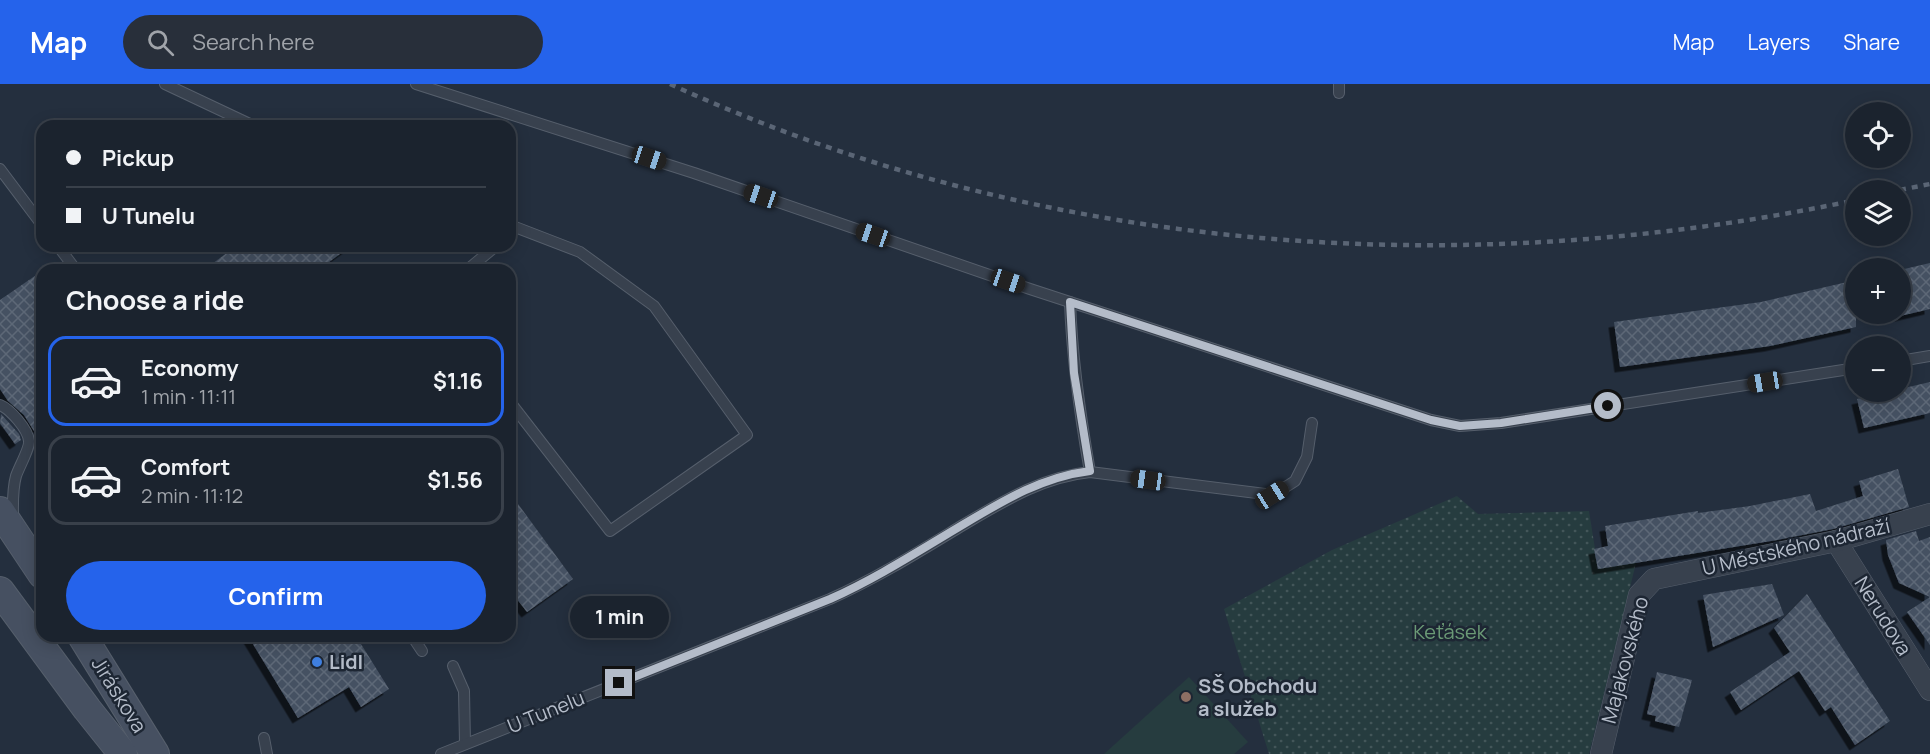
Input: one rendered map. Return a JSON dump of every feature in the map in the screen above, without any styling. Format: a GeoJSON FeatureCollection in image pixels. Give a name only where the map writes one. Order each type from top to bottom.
{"type":"FeatureCollection","features":[{"type":"Feature","properties":{"kind":"main road"},"geometry":{"type":"LineString","coordinates":[[6,521],[36,565]]}},
{"type":"Feature","properties":{"kind":"main road","name":"Jiráskova"},"geometry":{"type":"LineString","coordinates":[[0,591],[36,640]]}},
{"type":"Feature","properties":{"kind":"main road","name":"Jiráskova"},"geometry":{"type":"LineString","coordinates":[[38,642],[123,754]]}},
{"type":"Feature","properties":{"kind":"main road","name":"Jiráskova"},"geometry":{"type":"LineString","coordinates":[[86,642],[155,754]]}},
{"type":"Feature","properties":{"kind":"street","name":"U Městského nádraží"},"geometry":{"type":"LineString","coordinates":[[1662,577],[1836,541],[1930,514]]}},
{"type":"Feature","properties":{"kind":"street","name":"Nerudova"},"geometry":{"type":"LineString","coordinates":[[1836,541],[1930,690]]}},
{"type":"Feature","properties":{"kind":"street","name":"Majakovského"},"geometry":{"type":"LineString","coordinates":[[1601,754],[1639,595],[1654,579],[1662,577]]}},
{"type":"Feature","properties":{"kind":"lane"},"geometry":{"type":"LineString","coordinates":[[165,84],[241,120]]}},
{"type":"Feature","properties":{"kind":"lane"},"geometry":{"type":"LineString","coordinates":[[416,84],[694,173],[1070,302],[1420,416],[1460,426],[1501,423],[1845,370]]}},
{"type":"Feature","properties":{"kind":"lane"},"geometry":{"type":"LineString","coordinates":[[0,169],[36,217]]}},
{"type":"Feature","properties":{"kind":"lane"},"geometry":{"type":"LineString","coordinates":[[516,230],[580,252],[654,306],[747,435],[610,531],[516,410]]}},
{"type":"Feature","properties":{"kind":"lane"},"geometry":{"type":"LineString","coordinates":[[474,264],[489,252]]}},
{"type":"Feature","properties":{"kind":"lane"},"geometry":{"type":"LineString","coordinates":[[1070,302],[1072,356],[1078,407],[1090,471]]}},
{"type":"Feature","properties":{"kind":"lane"},"geometry":{"type":"LineString","coordinates":[[1911,359],[1930,356]]}},
{"type":"Feature","properties":{"kind":"lane"},"geometry":{"type":"LineString","coordinates":[[0,405],[8,409],[28,435],[30,444],[22,458],[6,521]]}},
{"type":"Feature","properties":{"kind":"lane","name":"U Tunelu"},"geometry":{"type":"LineString","coordinates":[[441,754],[860,586],[1038,483],[1067,474],[1090,471],[1272,495],[1296,481],[1307,457],[1312,423]]}},
{"type":"Feature","properties":{"kind":"lane"},"geometry":{"type":"LineString","coordinates":[[416,642],[422,651]]}},
{"type":"Feature","properties":{"kind":"lane"},"geometry":{"type":"LineString","coordinates":[[453,666],[464,691],[465,744]]}},
{"type":"Feature","properties":{"kind":"lane"},"geometry":{"type":"LineString","coordinates":[[264,738],[267,754]]}},
{"type":"Feature","properties":{"kind":"green space","name":"Keťásek"},"geometry":{"type":"Polygon","coordinates":[[[1457,496],[1478,514],[1589,511],[1598,568],[1636,563],[1589,754],[1269,754],[1224,609],[1332,550],[1457,496]]]}},
{"type":"Feature","properties":{"kind":"green space","name":"SŠ Obchodu a služeb"},"geometry":{"type":"Polygon","coordinates":[[[1189,677],[1248,742],[1234,754],[1104,754],[1189,677]]]}},
{"type":"Feature","properties":{"kind":"building"},"geometry":{"type":"Polygon","coordinates":[[[228,252],[343,252],[326,264],[212,264],[228,252]]]}},
{"type":"Feature","properties":{"kind":"building"},"geometry":{"type":"Polygon","coordinates":[[[1930,263],[1930,309],[1911,313],[1911,267],[1930,263]]]}},
{"type":"Feature","properties":{"kind":"building"},"geometry":{"type":"Polygon","coordinates":[[[36,275],[36,430],[34,431],[24,415],[8,401],[0,389],[0,300],[36,275]]]}},
{"type":"Feature","properties":{"kind":"building"},"geometry":{"type":"Polygon","coordinates":[[[1845,283],[1845,324],[1856,324],[1856,327],[1770,346],[1620,367],[1614,322],[1761,302],[1845,283]]]}},
{"type":"Feature","properties":{"kind":"building"},"geometry":{"type":"Polygon","coordinates":[[[1930,382],[1930,413],[1864,428],[1858,402],[1911,402],[1911,386],[1930,382]]]}},
{"type":"Feature","properties":{"kind":"building"},"geometry":{"type":"Polygon","coordinates":[[[1,414],[19,434],[21,440],[15,444],[0,423],[1,414]]]}},
{"type":"Feature","properties":{"kind":"building"},"geometry":{"type":"Polygon","coordinates":[[[1898,469],[1909,507],[1833,529],[1598,569],[1594,549],[1608,546],[1605,526],[1698,511],[1698,513],[1750,506],[1810,494],[1816,511],[1863,496],[1859,481],[1898,469]]]}},
{"type":"Feature","properties":{"kind":"building"},"geometry":{"type":"Polygon","coordinates":[[[516,501],[573,579],[527,612],[516,598],[516,501]]]}},
{"type":"Feature","properties":{"kind":"building"},"geometry":{"type":"Polygon","coordinates":[[[1916,531],[1919,541],[1930,537],[1930,597],[1899,583],[1888,555],[1886,540],[1916,531]]]}},
{"type":"Feature","properties":{"kind":"building"},"geometry":{"type":"Polygon","coordinates":[[[1772,584],[1784,615],[1713,647],[1703,595],[1772,584]]]}},
{"type":"Feature","properties":{"kind":"building"},"geometry":{"type":"Polygon","coordinates":[[[1807,594],[1890,721],[1855,745],[1831,707],[1825,711],[1799,671],[1741,710],[1730,692],[1790,652],[1774,628],[1807,594]]]}},
{"type":"Feature","properties":{"kind":"building"},"geometry":{"type":"Polygon","coordinates":[[[1930,597],[1930,645],[1907,612],[1930,597]]]}},
{"type":"Feature","properties":{"kind":"building","name":"Lidl"},"geometry":{"type":"Polygon","coordinates":[[[252,642],[360,642],[389,689],[361,707],[349,687],[298,718],[252,642]]]}},
{"type":"Feature","properties":{"kind":"building"},"geometry":{"type":"Polygon","coordinates":[[[1657,672],[1692,680],[1679,727],[1655,721],[1656,716],[1647,714],[1657,672]]]}},
{"type":"Feature","properties":{"kind":"railway"},"geometry":{"type":"LineString","coordinates":[[670,84],[811,141],[956,186],[1103,218],[1253,237],[1404,245],[1556,241],[1707,226],[1845,202]]}},
{"type":"Feature","properties":{"kind":"railway"},"geometry":{"type":"LineString","coordinates":[[1911,188],[1930,184]]}},
{"type":"Feature","properties":{"kind":"place","name":"Lidl"},"geometry":{"type":"Point","coordinates":[317,662]}},
{"type":"Feature","properties":{"kind":"place","name":"SŠ Obchodu a služeb"},"geometry":{"type":"Point","coordinates":[1186,697]}},
{"type":"Feature","properties":{"kind":"route"},"geometry":{"type":"LineString","coordinates":[[619,683],[860,586],[1038,483],[1067,474],[1090,471],[1078,407],[1072,356],[1070,302],[1431,420],[1460,426],[1501,423],[1608,406]]}}]}
